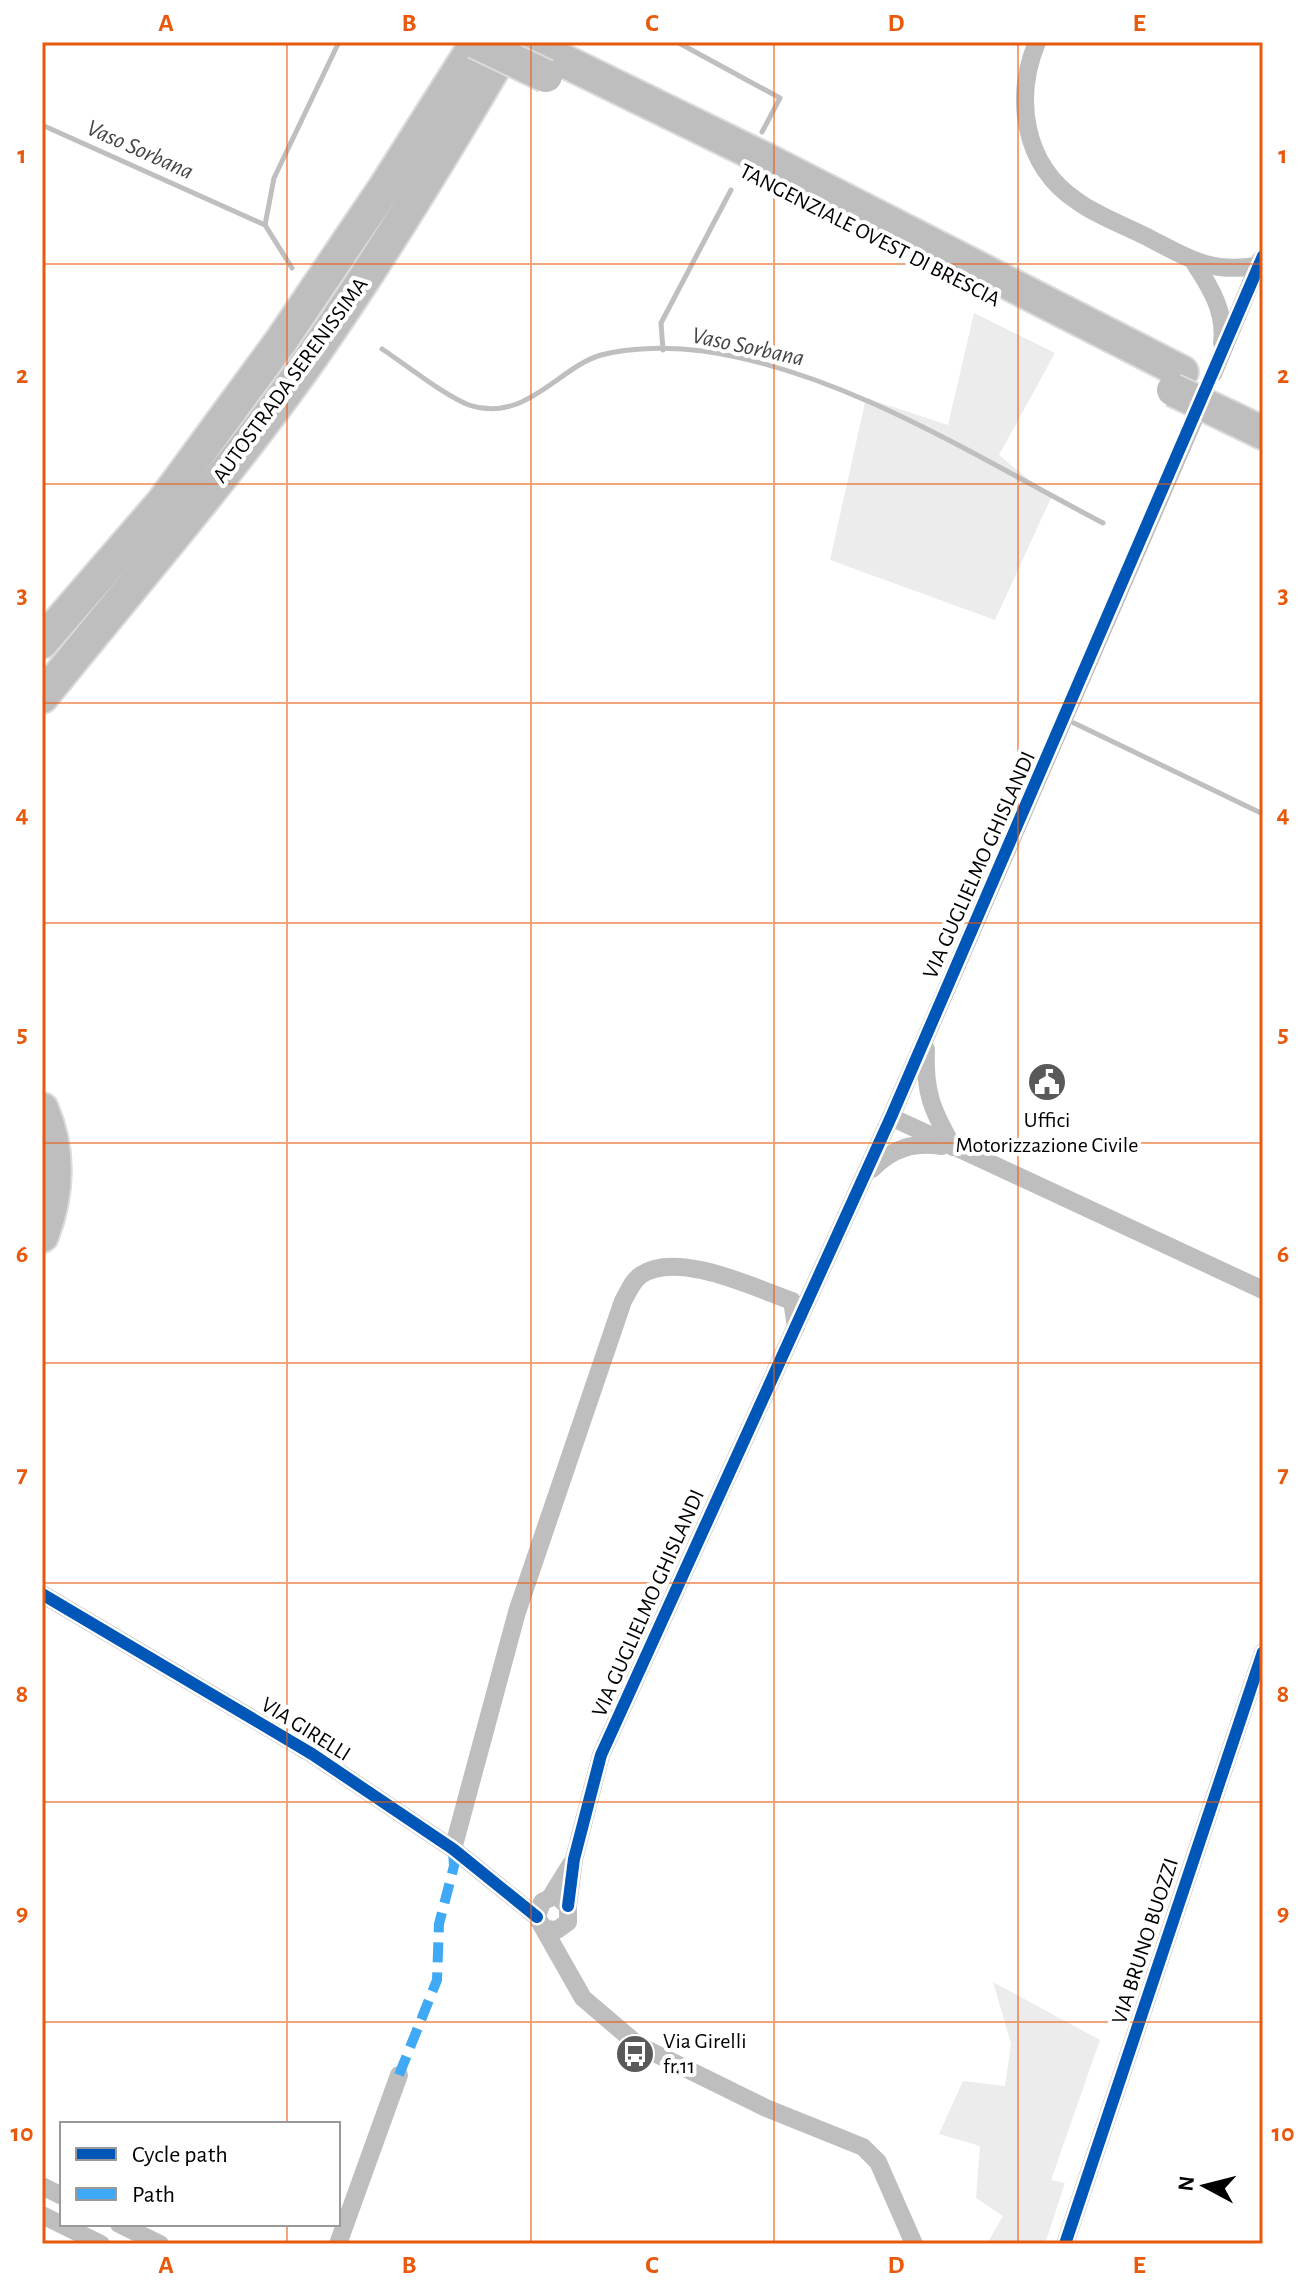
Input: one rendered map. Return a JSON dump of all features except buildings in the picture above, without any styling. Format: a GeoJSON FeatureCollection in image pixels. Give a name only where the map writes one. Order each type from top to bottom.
{"type":"FeatureCollection","features":[{"type":"Feature","properties":{"kind":"highway","name":"TANGENZIALE OVEST DI BRESCIA"},"geometry":{"type":"LineString","coordinates":[[476,42],[550,66],[751,174],[1197,374],[1245,410],[1263,433]]}},
{"type":"Feature","properties":{"kind":"highway","name":"AUTOSTRADA SERENISSIMA"},"geometry":{"type":"LineString","coordinates":[[42,642],[163,502],[281,341],[385,187],[476,42]]}},
{"type":"Feature","properties":{"kind":"highway","name":"AUTOSTRADA SERENISSIMA"},"geometry":{"type":"LineString","coordinates":[[43,697],[189,519],[311,357],[416,201],[509,42]]}},
{"type":"Feature","properties":{"kind":"highway","name":"TANGENZIALE OVEST DI BRESCIA"},"geometry":{"type":"LineString","coordinates":[[525,42],[550,66]]}},
{"type":"Feature","properties":{"kind":"highway"},"geometry":{"type":"LineString","coordinates":[[42,1109],[55,1156],[55,1184],[42,1236]]}},
{"type":"Feature","properties":{"kind":"street"},"geometry":{"type":"LineString","coordinates":[[1037,42],[1026,75],[1026,129],[1052,178],[1076,201],[1195,264],[1230,271],[1260,261]]}},
{"type":"Feature","properties":{"kind":"street"},"geometry":{"type":"LineString","coordinates":[[1197,374],[1260,261]]}},
{"type":"Feature","properties":{"kind":"street"},"geometry":{"type":"LineString","coordinates":[[1195,264],[1218,305],[1224,329],[1197,374]]}},
{"type":"Feature","properties":{"kind":"street","name":"VIA GUGLIELMO GHISLANDI"},"geometry":{"type":"LineString","coordinates":[[568,1906],[574,1859],[601,1755],[900,1098],[1195,417]]}},
{"type":"Feature","properties":{"kind":"street"},"geometry":{"type":"LineString","coordinates":[[927,1034],[924,1084],[935,1115],[953,1147]]}},
{"type":"Feature","properties":{"kind":"street"},"geometry":{"type":"LineString","coordinates":[[900,1098],[935,1115]]}},
{"type":"Feature","properties":{"kind":"street"},"geometry":{"type":"LineString","coordinates":[[891,1117],[1263,1290]]}},
{"type":"Feature","properties":{"kind":"street"},"geometry":{"type":"LineString","coordinates":[[864,1178],[888,1153],[915,1144],[953,1147]]}},
{"type":"Feature","properties":{"kind":"street","name":"VIA GUGLIELMO GHISLANDI"},"geometry":{"type":"LineString","coordinates":[[770,1386],[792,1301],[840,1227]]}},
{"type":"Feature","properties":{"kind":"street"},"geometry":{"type":"LineString","coordinates":[[453,1849],[517,1612],[623,1301],[633,1284],[641,1275],[658,1268],[685,1268],[712,1273],[792,1301],[796,1328]]}},
{"type":"Feature","properties":{"kind":"street","name":"VIA GIRELLI"},"geometry":{"type":"LineString","coordinates":[[42,1594],[312,1754],[453,1849],[549,1924],[570,1979],[583,1998],[638,2045],[766,2108],[863,2147],[878,2162],[914,2244]]}},
{"type":"Feature","properties":{"kind":"street","name":"VIA BRUNO BUOZZI"},"geometry":{"type":"LineString","coordinates":[[1065,2244],[1263,1652]]}},
{"type":"Feature","properties":{"kind":"street","name":"VIA GUGLIELMO GHISLANDI"},"geometry":{"type":"LineString","coordinates":[[550,1898],[574,1859]]}},
{"type":"Feature","properties":{"kind":"street"},"geometry":{"type":"LineString","coordinates":[[550,1898],[563,1900],[568,1906],[549,1924],[542,1902],[550,1898]]}},
{"type":"Feature","properties":{"kind":"street"},"geometry":{"type":"LineString","coordinates":[[338,2244],[399,2075]]}},
{"type":"Feature","properties":{"kind":"street"},"geometry":{"type":"LineString","coordinates":[[42,2186],[60,2195]]}},
{"type":"Feature","properties":{"kind":"street"},"geometry":{"type":"LineString","coordinates":[[42,2215],[60,2224]]}},
{"type":"Feature","properties":{"kind":"street"},"geometry":{"type":"LineString","coordinates":[[64,2226],[101,2244]]}},
{"type":"Feature","properties":{"kind":"street"},"geometry":{"type":"LineString","coordinates":[[123,2226],[160,2244]]}},
{"type":"Feature","properties":{"kind":"shaded area"},"geometry":{"type":"Polygon","coordinates":[[[974,313],[1055,353],[999,455],[1051,498],[995,620],[830,560],[866,398],[948,425],[974,313]]]}},
{"type":"Feature","properties":{"kind":"shaded area"},"geometry":{"type":"Polygon","coordinates":[[[993,1982],[1100,2040],[1051,2180],[1065,2183],[1045,2244],[987,2244],[1003,2216],[976,2198],[980,2146],[939,2134],[963,2081],[1005,2086],[1011,2044],[993,1982]]]}},
{"type":"Feature","properties":{"kind":"waterway"},"geometry":{"type":"LineString","coordinates":[[677,42],[780,98],[762,132]]}},
{"type":"Feature","properties":{"kind":"waterway"},"geometry":{"type":"LineString","coordinates":[[265,225],[274,178],[338,44]]}},
{"type":"Feature","properties":{"kind":"waterway","name":"Vaso Sorbana"},"geometry":{"type":"LineString","coordinates":[[42,125],[265,225],[292,268]]}},
{"type":"Feature","properties":{"kind":"waterway"},"geometry":{"type":"LineString","coordinates":[[663,350],[661,323],[731,190]]}},
{"type":"Feature","properties":{"kind":"waterway","name":"Vaso Sorbana"},"geometry":{"type":"LineString","coordinates":[[382,349],[459,401],[489,409],[524,401],[586,361],[613,352],[678,349],[756,361],[859,397],[909,420],[1103,523]]}},
{"type":"Feature","properties":{"kind":"waterway","name":"Vaso Sorbana"},"geometry":{"type":"LineString","coordinates":[[1074,723],[1263,814]]}},
{"type":"Feature","properties":{"kind":"marked path"},"geometry":{"type":"LineString","coordinates":[[399,2075],[437,1980],[439,1924],[454,1866],[453,1849]]}},
{"type":"Feature","properties":{"kind":"cycle path"},"geometry":{"type":"LineString","coordinates":[[568,1906],[574,1859],[601,1755],[891,1117],[1263,256]]}},
{"type":"Feature","properties":{"kind":"cycle path"},"geometry":{"type":"LineString","coordinates":[[42,1594],[312,1754],[453,1849],[537,1917]]}},
{"type":"Feature","properties":{"kind":"cycle path"},"geometry":{"type":"LineString","coordinates":[[1065,2244],[1263,1652]]}},
{"type":"Feature","properties":{"kind":"place","name":"Uffici Motorizzazione Civile"},"geometry":{"type":"Point","coordinates":[1047,1082]}},
{"type":"Feature","properties":{"kind":"place","name":"Via Girelli fr.11"},"geometry":{"type":"Point","coordinates":[635,2054]}}]}
